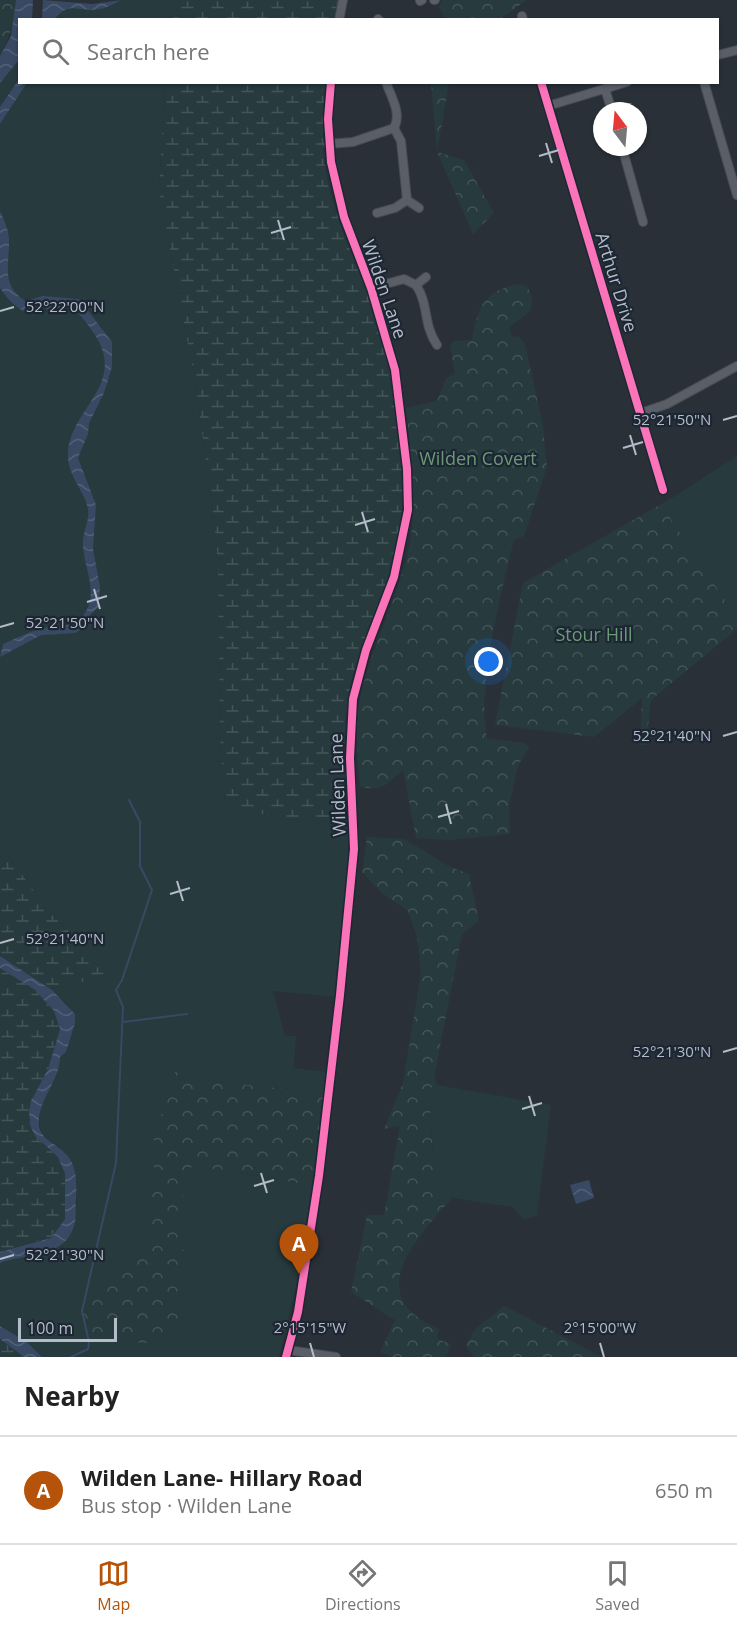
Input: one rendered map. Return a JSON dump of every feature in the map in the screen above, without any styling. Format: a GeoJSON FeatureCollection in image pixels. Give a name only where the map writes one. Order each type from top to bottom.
{"type":"FeatureCollection","features":[{"type":"Feature","properties":{"kind":"street"},"geometry":{"type":"LineString","coordinates":[[339,18],[343,0]]}},
{"type":"Feature","properties":{"kind":"street"},"geometry":{"type":"LineString","coordinates":[[719,54],[737,50]]}},
{"type":"Feature","properties":{"kind":"street","name":"Wilden Lane"},"geometry":{"type":"LineString","coordinates":[[287,1354],[298,1312],[319,1176],[352,874],[354,833],[350,724],[353,699],[364,658],[399,560],[408,510],[407,469],[398,385],[371,288],[338,197],[328,144],[331,84]]}},
{"type":"Feature","properties":{"kind":"street"},"geometry":{"type":"LineString","coordinates":[[387,84],[397,114],[394,128],[401,141],[407,200]]}},
{"type":"Feature","properties":{"kind":"street","name":"Arthur Drive"},"geometry":{"type":"LineString","coordinates":[[542,84],[663,490]]}},
{"type":"Feature","properties":{"kind":"street"},"geometry":{"type":"LineString","coordinates":[[548,106],[621,84]]}},
{"type":"Feature","properties":{"kind":"street"},"geometry":{"type":"LineString","coordinates":[[705,84],[737,195]]}},
{"type":"Feature","properties":{"kind":"street"},"geometry":{"type":"LineString","coordinates":[[606,89],[610,102]]}},
{"type":"Feature","properties":{"kind":"street"},"geometry":{"type":"LineString","coordinates":[[328,144],[353,142],[394,128]]}},
{"type":"Feature","properties":{"kind":"street"},"geometry":{"type":"LineString","coordinates":[[625,156],[643,222]]}},
{"type":"Feature","properties":{"kind":"street"},"geometry":{"type":"LineString","coordinates":[[407,200],[419,208]]}},
{"type":"Feature","properties":{"kind":"street"},"geometry":{"type":"LineString","coordinates":[[376,213],[395,208],[407,200]]}},
{"type":"Feature","properties":{"kind":"street"},"geometry":{"type":"LineString","coordinates":[[416,285],[426,277]]}},
{"type":"Feature","properties":{"kind":"street"},"geometry":{"type":"LineString","coordinates":[[371,288],[404,279],[416,285],[424,305],[426,326],[437,345]]}},
{"type":"Feature","properties":{"kind":"street"},"geometry":{"type":"LineString","coordinates":[[641,412],[667,404],[737,366]]}},
{"type":"Feature","properties":{"kind":"street"},"geometry":{"type":"LineString","coordinates":[[287,1354],[336,1357]]}},
{"type":"Feature","properties":{"kind":"green space"},"geometry":{"type":"Polygon","coordinates":[[[0,0],[16,0],[11,29],[0,56],[0,0]]]}},
{"type":"Feature","properties":{"kind":"green space"},"geometry":{"type":"Polygon","coordinates":[[[122,0],[176,0],[173,18],[56,18],[64,6],[97,10],[122,0]]]}},
{"type":"Feature","properties":{"kind":"green space"},"geometry":{"type":"Polygon","coordinates":[[[176,0],[338,0],[334,18],[173,18],[176,0]]]}},
{"type":"Feature","properties":{"kind":"green space"},"geometry":{"type":"Polygon","coordinates":[[[442,0],[527,0],[501,18],[444,18],[439,7],[442,0]]]}},
{"type":"Feature","properties":{"kind":"green space"},"geometry":{"type":"Polygon","coordinates":[[[18,61],[18,80],[0,107],[0,83],[18,61]]]}},
{"type":"Feature","properties":{"kind":"green space"},"geometry":{"type":"Polygon","coordinates":[[[26,84],[165,84],[159,190],[196,387],[214,520],[218,564],[220,738],[225,806],[284,819],[325,821],[349,832],[336,997],[273,991],[285,1036],[296,1036],[294,1068],[328,1072],[325,1093],[194,1079],[186,1166],[230,1170],[312,1186],[295,1291],[279,1357],[42,1357],[27,1342],[0,1326],[0,1263],[13,1258],[44,1253],[75,1224],[77,1189],[75,1172],[65,1152],[44,1136],[40,1127],[41,1108],[60,1057],[66,1050],[74,1024],[72,1012],[68,1006],[50,989],[100,978],[108,969],[51,914],[0,845],[0,271],[4,269],[9,236],[0,211],[0,124],[26,84]]]}},
{"type":"Feature","properties":{"kind":"green space"},"geometry":{"type":"Polygon","coordinates":[[[165,84],[327,84],[323,139],[326,173],[335,209],[368,296],[386,354],[398,416],[403,479],[402,511],[394,557],[355,669],[348,698],[344,755],[349,832],[325,821],[284,819],[225,806],[220,738],[218,564],[214,520],[196,387],[159,190],[165,84]]]}},
{"type":"Feature","properties":{"kind":"green space"},"geometry":{"type":"Polygon","coordinates":[[[431,84],[449,84],[437,152],[431,84]]]}},
{"type":"Feature","properties":{"kind":"green space"},"geometry":{"type":"Polygon","coordinates":[[[437,152],[464,160],[494,213],[473,234],[437,152]]]}},
{"type":"Feature","properties":{"kind":"green space","name":"Wilden Covert"},"geometry":{"type":"Polygon","coordinates":[[[517,284],[527,286],[532,296],[531,310],[510,327],[512,337],[518,336],[525,344],[543,426],[547,467],[524,536],[514,540],[509,560],[492,640],[485,695],[485,719],[487,738],[525,743],[529,747],[518,766],[509,805],[510,834],[449,840],[416,838],[403,770],[384,786],[360,787],[357,756],[358,715],[363,686],[402,576],[411,539],[413,483],[406,408],[437,401],[446,378],[455,373],[450,346],[454,341],[472,340],[477,318],[484,303],[496,292],[517,284]]]}},
{"type":"Feature","properties":{"kind":"green space"},"geometry":{"type":"Polygon","coordinates":[[[737,456],[737,618],[670,518],[670,499],[737,456]]]}},
{"type":"Feature","properties":{"kind":"green space","name":"Stour Hill"},"geometry":{"type":"Polygon","coordinates":[[[670,499],[670,518],[737,618],[737,629],[651,700],[646,745],[640,745],[642,698],[594,737],[495,725],[523,583],[670,499]]]}},
{"type":"Feature","properties":{"kind":"green space"},"geometry":{"type":"Polygon","coordinates":[[[367,837],[405,839],[448,866],[469,874],[479,921],[462,934],[434,1077],[437,1085],[429,1089],[434,1172],[440,1193],[452,1198],[411,1249],[402,1267],[399,1284],[403,1301],[416,1316],[439,1329],[437,1339],[451,1344],[446,1357],[392,1357],[380,1352],[395,1320],[351,1292],[367,1215],[384,1215],[400,1126],[384,1129],[403,1083],[421,973],[417,937],[408,911],[382,893],[362,872],[367,837]]]}},
{"type":"Feature","properties":{"kind":"green space"},"geometry":{"type":"Polygon","coordinates":[[[0,845],[51,914],[108,969],[100,978],[50,989],[0,956],[0,845]]]}},
{"type":"Feature","properties":{"kind":"green space"},"geometry":{"type":"Polygon","coordinates":[[[0,968],[35,990],[54,1011],[60,1029],[48,1069],[31,1101],[29,1119],[35,1136],[58,1157],[65,1174],[65,1219],[51,1238],[0,1252],[0,968]]]}},
{"type":"Feature","properties":{"kind":"green space"},"geometry":{"type":"Polygon","coordinates":[[[181,1068],[194,1079],[325,1093],[312,1186],[230,1170],[186,1167],[177,1249],[193,1252],[182,1272],[178,1289],[183,1328],[171,1337],[150,1343],[107,1341],[94,1343],[80,1311],[87,1288],[123,1268],[147,1249],[150,1221],[147,1205],[154,1181],[154,1133],[169,1096],[167,1077],[181,1068]]]}},
{"type":"Feature","properties":{"kind":"green space"},"geometry":{"type":"Polygon","coordinates":[[[437,1085],[551,1105],[537,1216],[523,1219],[512,1207],[452,1198],[440,1193],[434,1172],[429,1089],[437,1085]]]}},
{"type":"Feature","properties":{"kind":"green space"},"geometry":{"type":"Polygon","coordinates":[[[504,1306],[602,1357],[474,1357],[466,1346],[474,1330],[504,1306]]]}},
{"type":"Feature","properties":{"kind":"green space"},"geometry":{"type":"Polygon","coordinates":[[[0,1339],[24,1357],[0,1357],[0,1339]]]}},
{"type":"Feature","properties":{"kind":"water"},"geometry":{"type":"Polygon","coordinates":[[[16,0],[33,0],[32,18],[18,18],[18,61],[0,83],[0,56],[11,36],[16,0]]]}},
{"type":"Feature","properties":{"kind":"water"},"geometry":{"type":"Polygon","coordinates":[[[43,0],[92,4],[122,0],[100,9],[70,9],[60,13],[56,18],[42,18],[43,0]]]}},
{"type":"Feature","properties":{"kind":"water"},"geometry":{"type":"Polygon","coordinates":[[[18,80],[18,84],[26,84],[0,124],[0,107],[18,80]]]}},
{"type":"Feature","properties":{"kind":"water"},"geometry":{"type":"Polygon","coordinates":[[[0,211],[8,235],[9,281],[17,295],[25,301],[43,296],[79,299],[112,342],[112,367],[104,393],[89,423],[88,434],[78,458],[96,505],[93,549],[100,587],[98,608],[91,614],[85,627],[75,633],[41,635],[0,657],[3,644],[40,629],[76,623],[88,607],[91,590],[83,545],[88,509],[71,472],[68,458],[70,441],[76,426],[101,383],[105,368],[103,351],[93,332],[72,308],[68,306],[54,312],[43,307],[25,312],[11,302],[0,288],[0,211]]]}},
{"type":"Feature","properties":{"kind":"water"},"geometry":{"type":"Polygon","coordinates":[[[0,956],[52,990],[75,1014],[75,1023],[66,1052],[60,1057],[59,1066],[41,1108],[39,1126],[43,1135],[64,1151],[75,1170],[76,1216],[69,1237],[53,1250],[0,1263],[0,1252],[51,1238],[65,1219],[65,1174],[58,1157],[35,1136],[30,1125],[29,1111],[31,1101],[48,1069],[60,1029],[54,1011],[35,990],[0,968],[0,956]]]}},
{"type":"Feature","properties":{"kind":"water"},"geometry":{"type":"Polygon","coordinates":[[[589,1180],[594,1198],[576,1204],[570,1185],[589,1180]]]}},
{"type":"Feature","properties":{"kind":"water"},"geometry":{"type":"Polygon","coordinates":[[[0,1326],[27,1342],[42,1357],[24,1357],[0,1339],[0,1326]]]}},
{"type":"Feature","properties":{"kind":"waterway"},"geometry":{"type":"LineString","coordinates":[[71,1357],[88,1349],[89,1342],[82,1311],[116,1163],[123,1007],[116,990],[122,980],[152,890],[140,866],[140,822],[129,800]]}},
{"type":"Feature","properties":{"kind":"waterway"},"geometry":{"type":"LineString","coordinates":[[123,1022],[187,1014]]}},
{"type":"Feature","properties":{"kind":"cycle path"},"geometry":{"type":"LineString","coordinates":[[286,1357],[298,1312],[319,1176],[340,995],[354,849],[350,758],[353,699],[366,650],[394,577],[408,510],[407,469],[395,370],[371,288],[344,217],[331,162],[328,119],[331,84]]}},
{"type":"Feature","properties":{"kind":"cycle path"},"geometry":{"type":"LineString","coordinates":[[542,84],[663,490]]}},
{"type":"Feature","properties":{"kind":"place","name":"Wilden Lane- Hillary Road"},"geometry":{"type":"Point","coordinates":[299,1274]}}]}
